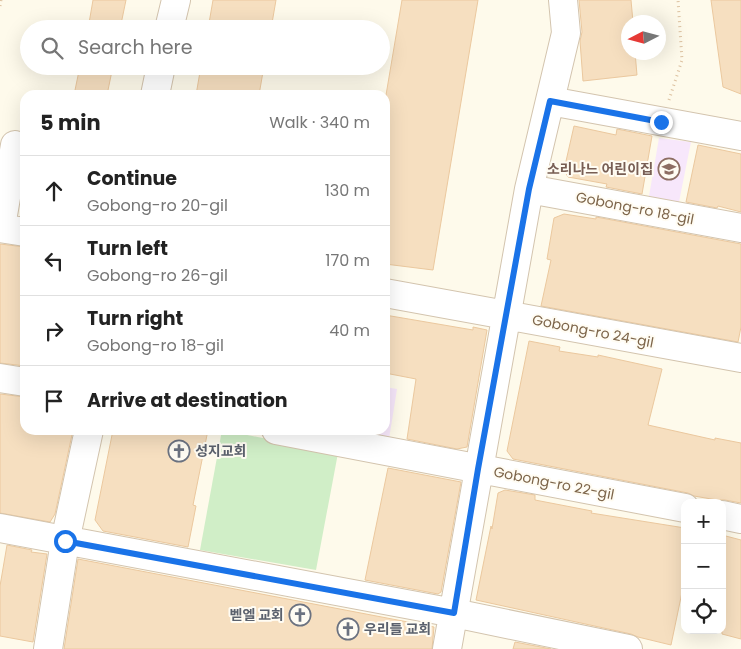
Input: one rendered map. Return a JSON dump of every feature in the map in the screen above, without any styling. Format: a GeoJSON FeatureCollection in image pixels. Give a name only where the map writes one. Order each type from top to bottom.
{"type":"FeatureCollection","features":[{"type":"Feature","properties":{"kind":"street"},"geometry":{"type":"LineString","coordinates":[[171,20],[176,0]]}},
{"type":"Feature","properties":{"kind":"street"},"geometry":{"type":"LineString","coordinates":[[447,649],[529,189],[566,34],[563,0]]}},
{"type":"Feature","properties":{"kind":"street"},"geometry":{"type":"LineString","coordinates":[[156,90],[159,75]]}},
{"type":"Feature","properties":{"kind":"street"},"geometry":{"type":"LineString","coordinates":[[550,101],[741,136]]}},
{"type":"Feature","properties":{"kind":"street"},"geometry":{"type":"LineString","coordinates":[[0,219],[3,215],[15,145]]}},
{"type":"Feature","properties":{"kind":"street","name":"Gobong-ro 18-gil"},"geometry":{"type":"LineString","coordinates":[[529,189],[741,228]]}},
{"type":"Feature","properties":{"kind":"street"},"geometry":{"type":"LineString","coordinates":[[0,228],[20,231]]}},
{"type":"Feature","properties":{"kind":"street","name":"Gobong-ro 24-gil"},"geometry":{"type":"LineString","coordinates":[[390,294],[741,358]]}},
{"type":"Feature","properties":{"kind":"street"},"geometry":{"type":"LineString","coordinates":[[0,378],[20,381]]}},
{"type":"Feature","properties":{"kind":"street"},"geometry":{"type":"LineString","coordinates":[[48,649],[65,541],[87,435]]}},
{"type":"Feature","properties":{"kind":"street","name":"Gobong-ro 22-gil"},"geometry":{"type":"LineString","coordinates":[[302,435],[681,507]]}},
{"type":"Feature","properties":{"kind":"street"},"geometry":{"type":"LineString","coordinates":[[726,516],[741,519]]}},
{"type":"Feature","properties":{"kind":"street"},"geometry":{"type":"LineString","coordinates":[[0,528],[454,613],[628,649]]}},
{"type":"Feature","properties":{"kind":"path"},"geometry":{"type":"LineString","coordinates":[[0,6],[1,0]]}},
{"type":"Feature","properties":{"kind":"path"},"geometry":{"type":"LineString","coordinates":[[661,122],[682,60],[678,0]]}},
{"type":"Feature","properties":{"kind":"shaded area","name":"소리나느 어린이집"},"geometry":{"type":"Polygon","coordinates":[[[659,138],[691,142],[679,202],[649,196],[659,138]]]}},
{"type":"Feature","properties":{"kind":"shaded area"},"geometry":{"type":"Polygon","coordinates":[[[390,388],[397,389],[390,433],[390,388]]]}},
{"type":"Feature","properties":{"kind":"shaded area"},"geometry":{"type":"Polygon","coordinates":[[[368,435],[390,435],[389,439],[368,435]]]}},
{"type":"Feature","properties":{"kind":"green space"},"geometry":{"type":"Polygon","coordinates":[[[221,435],[247,435],[338,453],[316,570],[200,550],[221,435]]]}},
{"type":"Feature","properties":{"kind":"building"},"geometry":{"type":"Polygon","coordinates":[[[93,0],[126,0],[122,20],[90,20],[93,0]]]}},
{"type":"Feature","properties":{"kind":"building"},"geometry":{"type":"Polygon","coordinates":[[[213,0],[276,0],[273,20],[210,20],[213,0]]]}},
{"type":"Feature","properties":{"kind":"building"},"geometry":{"type":"Polygon","coordinates":[[[402,0],[478,0],[433,270],[390,265],[390,90],[387,90],[402,0]]]}},
{"type":"Feature","properties":{"kind":"building"},"geometry":{"type":"Polygon","coordinates":[[[579,0],[631,0],[632,15],[621,15],[621,60],[636,60],[637,75],[583,81],[580,41],[582,32],[579,0]]]}},
{"type":"Feature","properties":{"kind":"building"},"geometry":{"type":"Polygon","coordinates":[[[711,0],[741,0],[741,94],[723,87],[711,0]]]}},
{"type":"Feature","properties":{"kind":"building"},"geometry":{"type":"Polygon","coordinates":[[[78,75],[111,75],[108,90],[75,90],[78,75]]]}},
{"type":"Feature","properties":{"kind":"building"},"geometry":{"type":"Polygon","coordinates":[[[199,75],[262,75],[260,90],[197,90],[199,75]]]}},
{"type":"Feature","properties":{"kind":"building"},"geometry":{"type":"Polygon","coordinates":[[[574,126],[616,135],[617,129],[652,136],[642,194],[606,187],[607,184],[568,177],[564,170],[574,126]]]}},
{"type":"Feature","properties":{"kind":"building"},"geometry":{"type":"Polygon","coordinates":[[[698,145],[741,154],[741,212],[718,206],[717,208],[686,202],[698,145]]]}},
{"type":"Feature","properties":{"kind":"building"},"geometry":{"type":"Polygon","coordinates":[[[564,214],[596,219],[596,217],[741,244],[741,327],[738,342],[541,306],[551,260],[547,259],[554,218],[564,214]]]}},
{"type":"Feature","properties":{"kind":"building"},"geometry":{"type":"Polygon","coordinates":[[[0,244],[20,246],[20,365],[0,363],[0,244]]]}},
{"type":"Feature","properties":{"kind":"building"},"geometry":{"type":"Polygon","coordinates":[[[390,316],[473,330],[473,327],[487,330],[467,447],[457,449],[407,439],[416,379],[390,374],[390,316]]]}},
{"type":"Feature","properties":{"kind":"building"},"geometry":{"type":"Polygon","coordinates":[[[529,341],[560,347],[559,351],[598,357],[598,355],[662,369],[648,425],[715,440],[715,438],[741,443],[741,503],[726,499],[694,496],[688,493],[513,459],[507,451],[529,341]]]}},
{"type":"Feature","properties":{"kind":"building"},"geometry":{"type":"Polygon","coordinates":[[[0,394],[20,396],[20,435],[72,435],[55,514],[50,522],[0,513],[0,394]]]}},
{"type":"Feature","properties":{"kind":"building"},"geometry":{"type":"Polygon","coordinates":[[[112,435],[207,435],[193,505],[196,506],[188,547],[103,531],[95,520],[112,435]]]}},
{"type":"Feature","properties":{"kind":"building"},"geometry":{"type":"Polygon","coordinates":[[[388,468],[461,482],[441,592],[438,594],[365,580],[388,468]]]}},
{"type":"Feature","properties":{"kind":"building"},"geometry":{"type":"Polygon","coordinates":[[[505,490],[535,495],[535,500],[592,511],[591,513],[681,527],[681,597],[671,645],[631,634],[476,600],[498,493],[505,490]]]}},
{"type":"Feature","properties":{"kind":"building"},"geometry":{"type":"Polygon","coordinates":[[[726,536],[741,540],[741,639],[722,634],[726,634],[726,536]]]}},
{"type":"Feature","properties":{"kind":"building"},"geometry":{"type":"Polygon","coordinates":[[[7,545],[32,550],[31,552],[47,554],[33,642],[0,636],[0,586],[7,545]]]}},
{"type":"Feature","properties":{"kind":"building"},"geometry":{"type":"Polygon","coordinates":[[[78,559],[434,627],[432,649],[64,649],[78,559]]]}},
{"type":"Feature","properties":{"kind":"building"},"geometry":{"type":"Polygon","coordinates":[[[515,642],[551,649],[513,649],[515,642]]]}},
{"type":"Feature","properties":{"kind":"place","name":"소리나느 어린이집"},"geometry":{"type":"Point","coordinates":[669,169]}},
{"type":"Feature","properties":{"kind":"place","name":"성지교회"},"geometry":{"type":"Point","coordinates":[179,451]}},
{"type":"Feature","properties":{"kind":"place","name":"벧엘 교회"},"geometry":{"type":"Point","coordinates":[300,615]}},
{"type":"Feature","properties":{"kind":"place","name":"우리들 교회"},"geometry":{"type":"Point","coordinates":[348,629]}},
{"type":"Feature","properties":{"kind":"route"},"geometry":{"type":"LineString","coordinates":[[65,541],[454,613],[529,189],[550,101],[661,122]]}}]}
